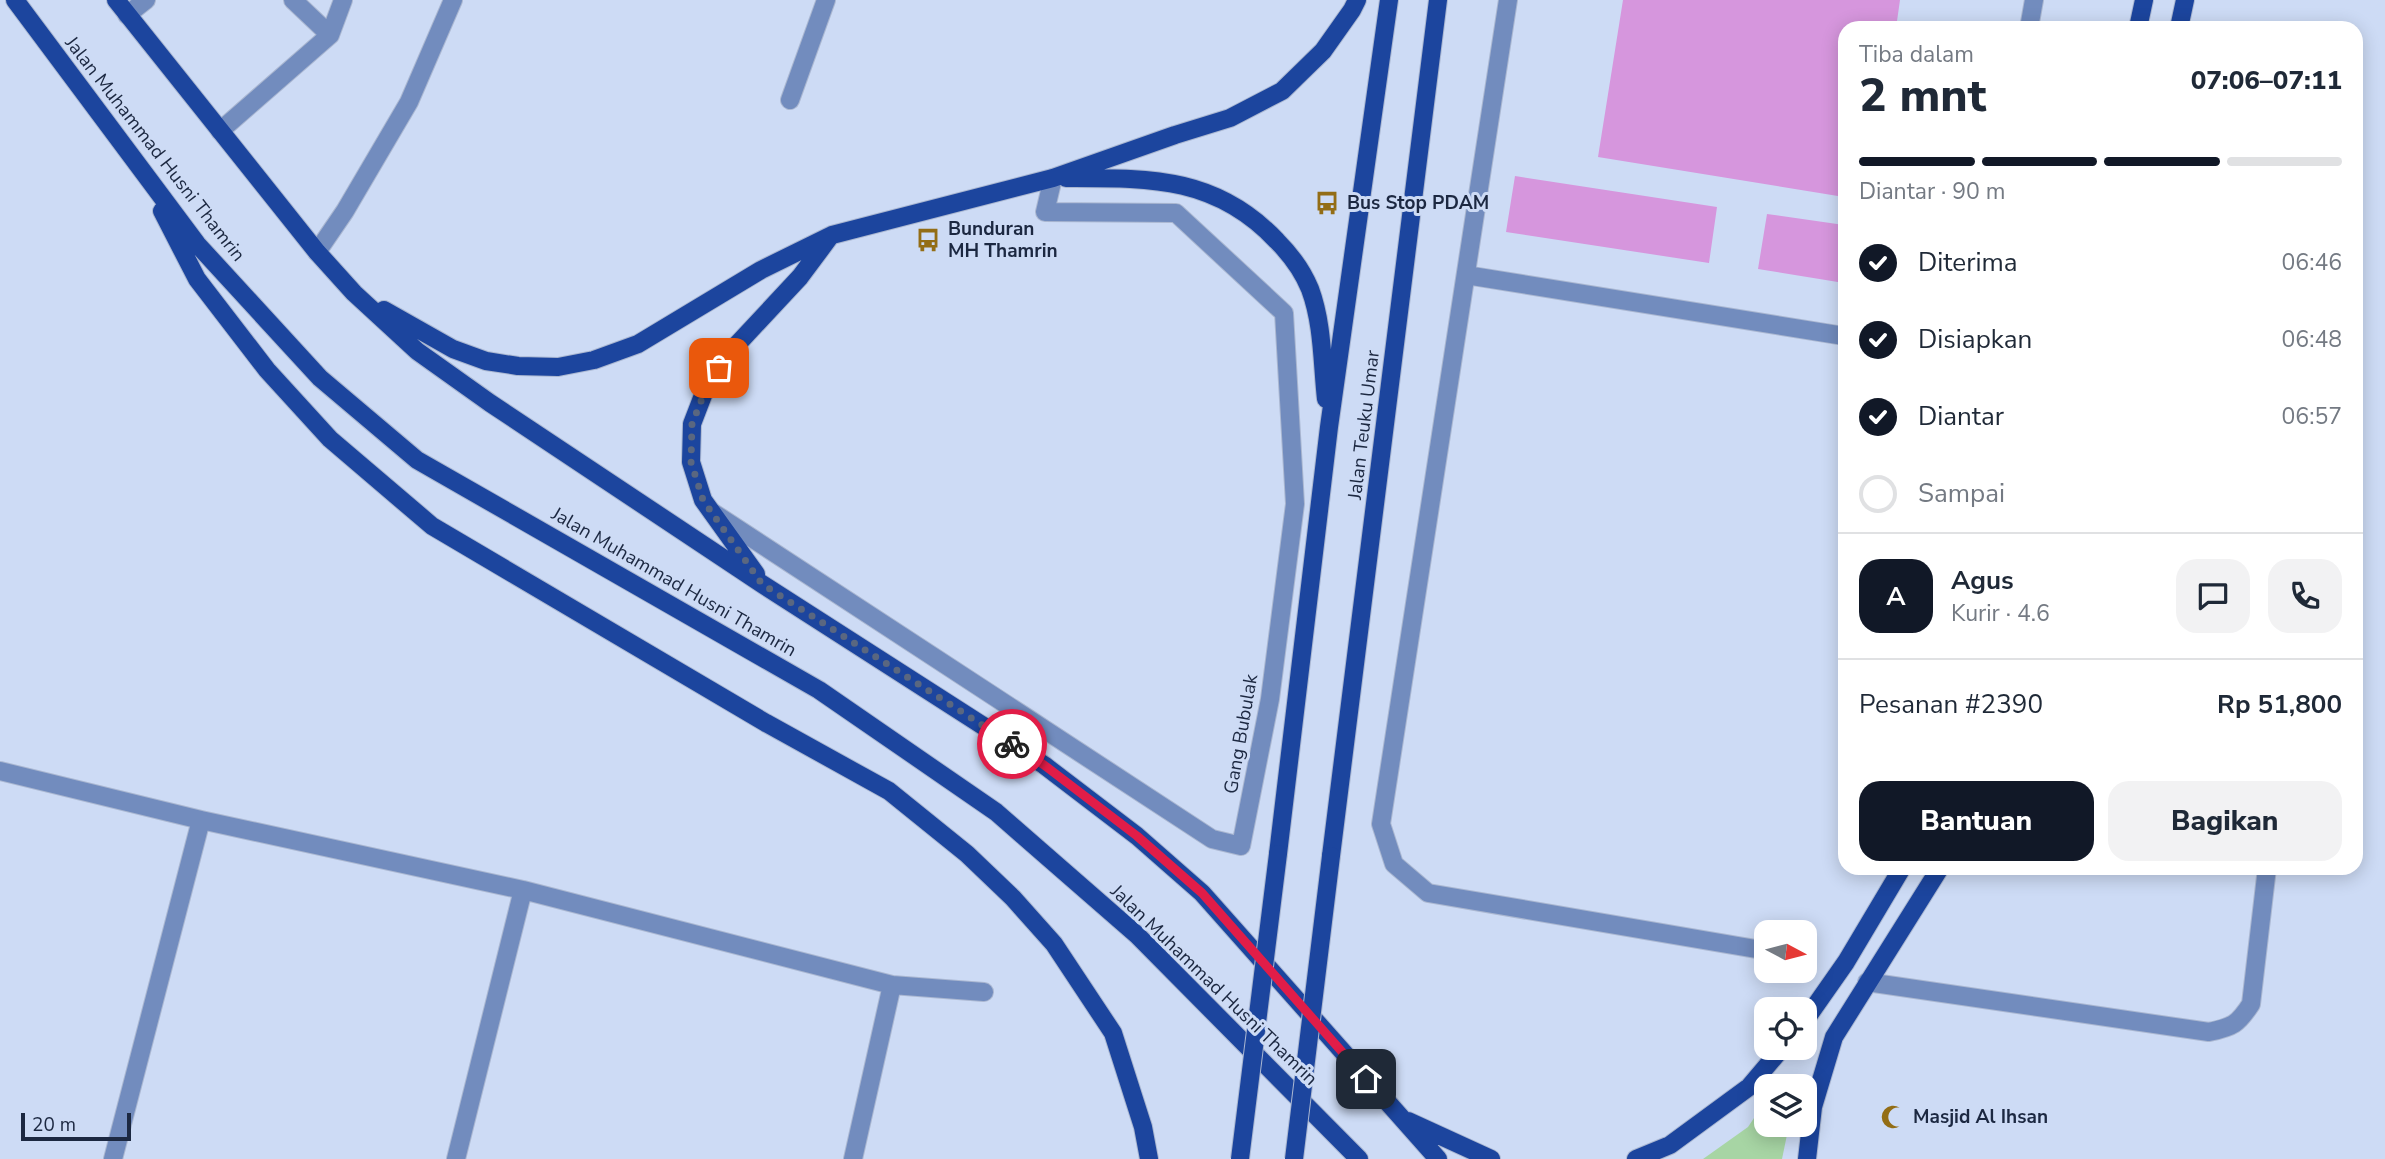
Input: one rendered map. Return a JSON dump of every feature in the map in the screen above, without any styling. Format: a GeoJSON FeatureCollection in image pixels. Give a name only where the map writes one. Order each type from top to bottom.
{"type":"FeatureCollection","features":[{"type":"Feature","properties":{"kind":"main road","name":"Jalan Muhammad Husni Thamrin"},"geometry":{"type":"LineString","coordinates":[[15,0],[197,244],[320,378],[417,460],[819,690],[996,812],[1137,935],[1359,1159]]}},
{"type":"Feature","properties":{"kind":"main road","name":"Jalan Muhammad Husni Thamrin"},"geometry":{"type":"LineString","coordinates":[[116,0],[317,251],[354,293],[417,351],[490,403],[762,584],[1044,765],[1137,836],[1202,893],[1438,1159]]}},
{"type":"Feature","properties":{"kind":"main road"},"geometry":{"type":"LineString","coordinates":[[354,293],[453,349],[486,361],[518,366],[558,367],[594,360],[638,344],[761,270],[832,236],[1053,178],[1230,118],[1282,91],[1323,51],[1357,0]]}},
{"type":"Feature","properties":{"kind":"main road","name":"Jalan Teuku Umar"},"geometry":{"type":"LineString","coordinates":[[1240,1159],[1329,427],[1389,0]]}},
{"type":"Feature","properties":{"kind":"main road","name":"Jalan Teuku Umar"},"geometry":{"type":"LineString","coordinates":[[1294,1159],[1438,0]]}},
{"type":"Feature","properties":{"kind":"main road"},"geometry":{"type":"LineString","coordinates":[[2140,21],[2144,0]]}},
{"type":"Feature","properties":{"kind":"main road"},"geometry":{"type":"LineString","coordinates":[[2180,21],[2185,0]]}},
{"type":"Feature","properties":{"kind":"main road"},"geometry":{"type":"LineString","coordinates":[[136,163],[197,279],[234,330],[330,439],[432,526],[583,617],[889,791],[967,854],[1013,898],[1054,944],[1113,1033],[1143,1127],[1149,1159]]}},
{"type":"Feature","properties":{"kind":"main road"},"geometry":{"type":"LineString","coordinates":[[1053,178],[1116,178],[1185,185],[1209,192],[1258,221],[1289,253],[1309,287],[1318,317],[1329,427]]}},
{"type":"Feature","properties":{"kind":"main road"},"geometry":{"type":"LineString","coordinates":[[762,584],[703,500],[691,462],[692,424],[707,386],[732,351],[800,277],[832,236]]}},
{"type":"Feature","properties":{"kind":"main road"},"geometry":{"type":"LineString","coordinates":[[1817,1003],[1846,962],[1898,875]]}},
{"type":"Feature","properties":{"kind":"main road"},"geometry":{"type":"LineString","coordinates":[[1807,1159],[1813,1107],[1834,1037],[1936,875]]}},
{"type":"Feature","properties":{"kind":"main road"},"geometry":{"type":"LineString","coordinates":[[1636,1159],[1670,1145],[1749,1087],[1772,1060]]}},
{"type":"Feature","properties":{"kind":"main road"},"geometry":{"type":"LineString","coordinates":[[1402,1118],[1491,1159]]}},
{"type":"Feature","properties":{"kind":"street"},"geometry":{"type":"LineString","coordinates":[[127,15],[146,0]]}},
{"type":"Feature","properties":{"kind":"street"},"geometry":{"type":"LineString","coordinates":[[293,0],[330,35]]}},
{"type":"Feature","properties":{"kind":"street"},"geometry":{"type":"LineString","coordinates":[[220,131],[330,35],[344,0]]}},
{"type":"Feature","properties":{"kind":"street"},"geometry":{"type":"LineString","coordinates":[[317,251],[345,211],[409,102],[453,0]]}},
{"type":"Feature","properties":{"kind":"street"},"geometry":{"type":"LineString","coordinates":[[790,100],[826,0]]}},
{"type":"Feature","properties":{"kind":"street"},"geometry":{"type":"LineString","coordinates":[[1508,0],[1381,824],[1394,864],[1428,892],[1754,949]]}},
{"type":"Feature","properties":{"kind":"street"},"geometry":{"type":"LineString","coordinates":[[2030,21],[2034,0]]}},
{"type":"Feature","properties":{"kind":"street","name":"Gang Bubulak"},"geometry":{"type":"LineString","coordinates":[[710,511],[1212,839],[1241,846],[1270,699],[1295,504],[1284,313],[1176,213],[1045,212],[1053,178]]}},
{"type":"Feature","properties":{"kind":"street"},"geometry":{"type":"LineString","coordinates":[[1466,275],[1838,335]]}},
{"type":"Feature","properties":{"kind":"street"},"geometry":{"type":"LineString","coordinates":[[0,771],[201,820],[523,890],[892,985],[984,992]]}},
{"type":"Feature","properties":{"kind":"street"},"geometry":{"type":"LineString","coordinates":[[113,1159],[201,820]]}},
{"type":"Feature","properties":{"kind":"street"},"geometry":{"type":"LineString","coordinates":[[1867,982],[2209,1032],[2226,1028],[2239,1022],[2251,1004],[2266,875]]}},
{"type":"Feature","properties":{"kind":"street"},"geometry":{"type":"LineString","coordinates":[[456,1159],[523,890]]}},
{"type":"Feature","properties":{"kind":"street"},"geometry":{"type":"LineString","coordinates":[[853,1159],[892,985]]}},
{"type":"Feature","properties":{"kind":"green space"},"geometry":{"type":"Polygon","coordinates":[[[1754,1118],[1754,1137],[1787,1137],[1782,1159],[1703,1159],[1748,1127],[1754,1118]]]}},
{"type":"Feature","properties":{"kind":"shaded area"},"geometry":{"type":"Polygon","coordinates":[[[1623,0],[1900,0],[1897,21],[1838,21],[1838,196],[1598,157],[1623,0]]]}},
{"type":"Feature","properties":{"kind":"shaded area"},"geometry":{"type":"Polygon","coordinates":[[[1515,176],[1717,207],[1709,263],[1506,232],[1515,176]]]}},
{"type":"Feature","properties":{"kind":"shaded area"},"geometry":{"type":"Polygon","coordinates":[[[1767,214],[1838,224],[1838,282],[1758,269],[1767,214]]]}},
{"type":"Feature","properties":{"kind":"way so far"},"geometry":{"type":"LineString","coordinates":[[719,368],[707,386],[692,424],[691,462],[703,500],[762,584],[1012,744]]}},
{"type":"Feature","properties":{"kind":"place","name":"Bus Stop PDAM"},"geometry":{"type":"Point","coordinates":[1327,203]}},
{"type":"Feature","properties":{"kind":"place","name":"Bunduran MH Thamrin"},"geometry":{"type":"Point","coordinates":[928,240]}},
{"type":"Feature","properties":{"kind":"place","name":"Masjid Al Ihsan"},"geometry":{"type":"Point","coordinates":[1893,1117]}},
{"type":"Feature","properties":{"kind":"route"},"geometry":{"type":"LineString","coordinates":[[1012,744],[1137,836],[1202,893],[1366,1079]]}}]}
